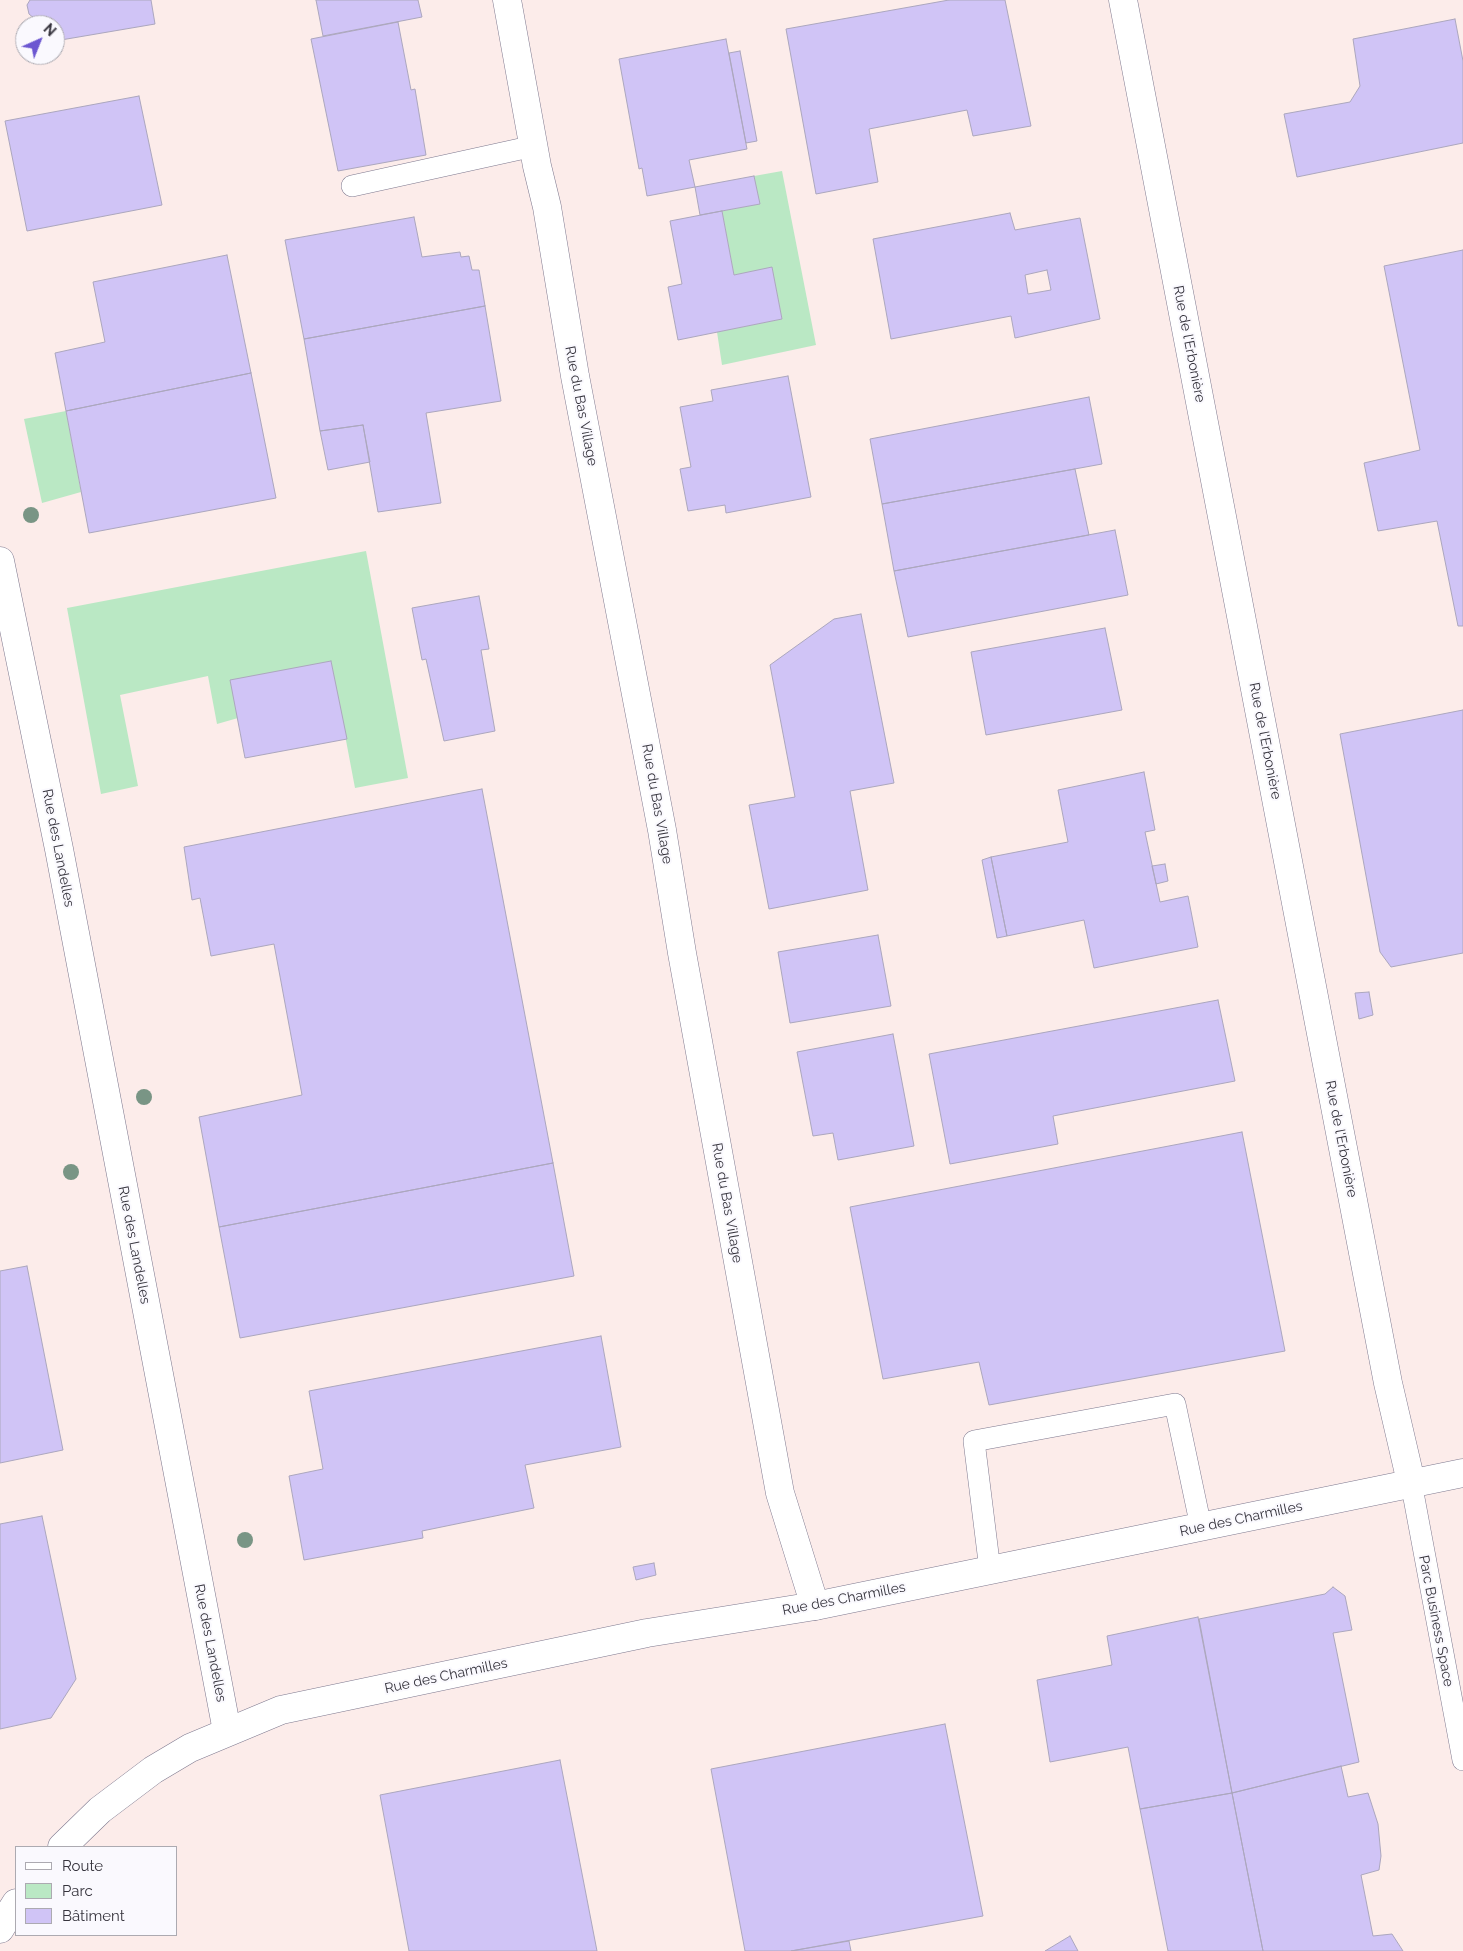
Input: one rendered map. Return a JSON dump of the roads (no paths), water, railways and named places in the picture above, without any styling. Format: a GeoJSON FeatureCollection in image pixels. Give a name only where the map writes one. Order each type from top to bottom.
{"type":"FeatureCollection","features":[{"type":"Feature","properties":{"kind":"street","name":"Rue du Bas Village"},"geometry":{"type":"LineString","coordinates":[[507,0],[547,207],[575,376],[662,830],[684,963],[780,1493],[815,1606]]}},
{"type":"Feature","properties":{"kind":"street","name":"Rue de l'Erbonière"},"geometry":{"type":"LineString","coordinates":[[1123,0],[1388,1383],[1410,1482]]}},
{"type":"Feature","properties":{"kind":"street","name":"Rue des Landelles"},"geometry":{"type":"LineString","coordinates":[[0,561],[59,849],[227,1731]]}},
{"type":"Feature","properties":{"kind":"street","name":"Rue des Charmilles"},"geometry":{"type":"LineString","coordinates":[[227,1731],[281,1710],[647,1633],[815,1606],[1410,1482],[1463,1473]]}},
{"type":"Feature","properties":{"kind":"street"},"geometry":{"type":"LineString","coordinates":[[63,1846],[100,1810],[153,1770],[190,1748],[227,1731]]}},
{"type":"Feature","properties":{"kind":"street"},"geometry":{"type":"LineString","coordinates":[[0,1928],[15,1905]]}},
{"type":"Feature","properties":{"kind":"lane"},"geometry":{"type":"LineString","coordinates":[[352,186],[534,146]]}},
{"type":"Feature","properties":{"kind":"lane"},"geometry":{"type":"LineString","coordinates":[[990,1570],[974,1441],[1175,1404],[1201,1527]]}},
{"type":"Feature","properties":{"kind":"lane","name":"Parc Business Space"},"geometry":{"type":"LineString","coordinates":[[1410,1482],[1463,1760]]}}]}
